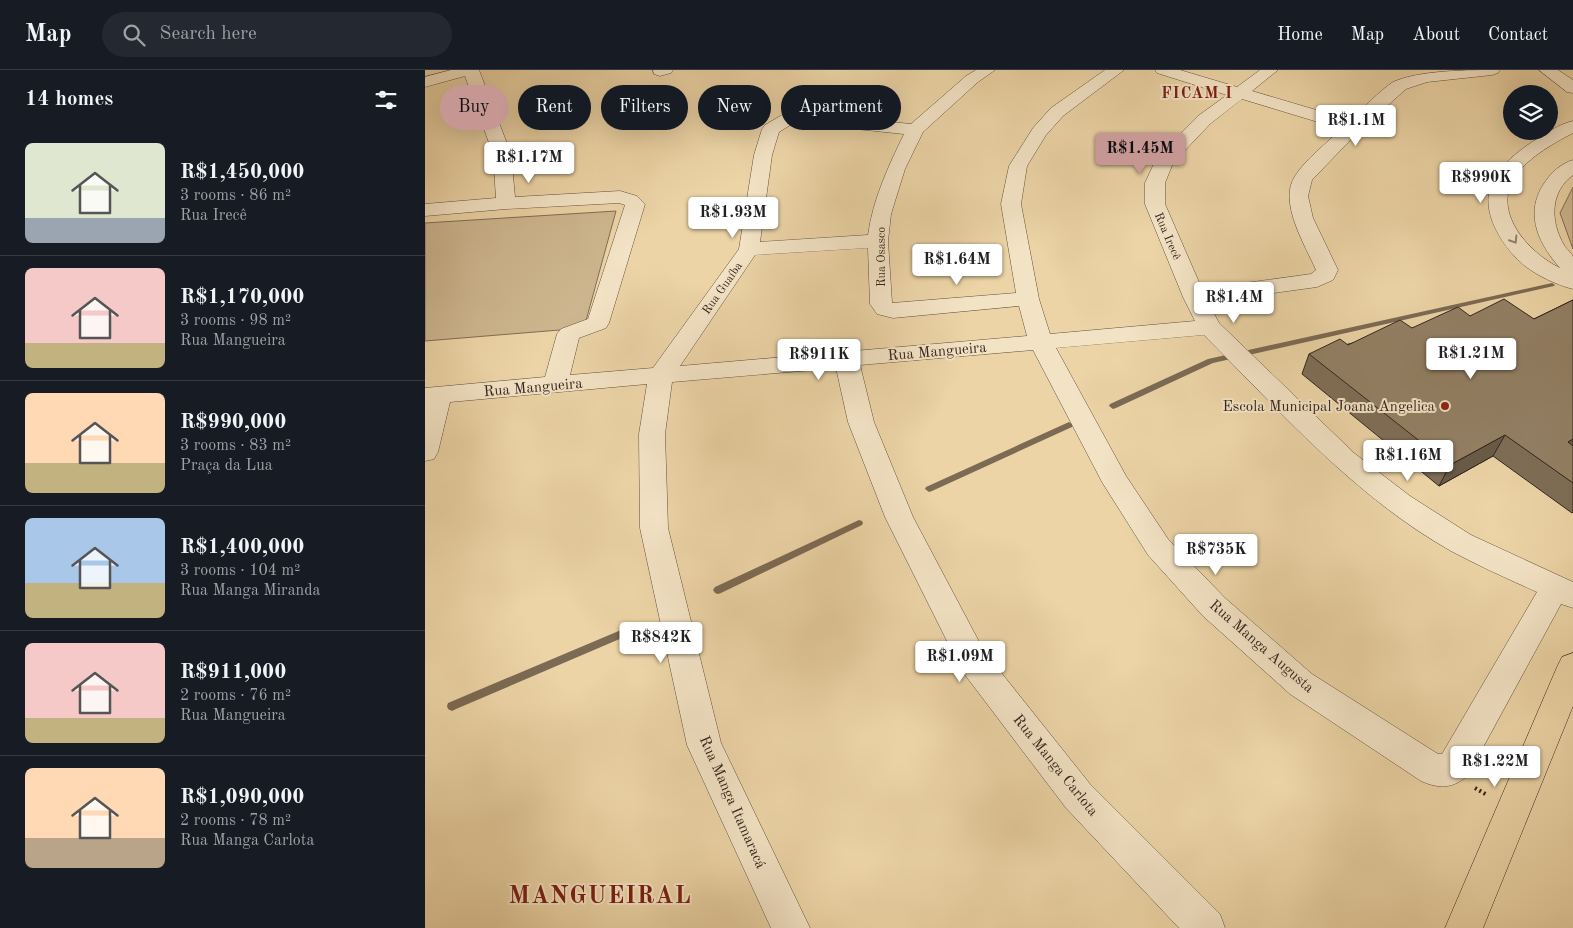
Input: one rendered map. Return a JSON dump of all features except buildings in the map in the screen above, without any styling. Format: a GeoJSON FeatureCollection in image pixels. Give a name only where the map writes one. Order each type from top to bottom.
{"type":"FeatureCollection","features":[{"type":"Feature","properties":{"kind":"main road"},"geometry":{"type":"LineString","coordinates":[[1463,928],[1573,667]]}},
{"type":"Feature","properties":{"kind":"street"},"geometry":{"type":"LineString","coordinates":[[425,82],[470,70],[502,154],[506,203]]}},
{"type":"Feature","properties":{"kind":"street","name":"Rua Osasco"},"geometry":{"type":"LineString","coordinates":[[987,70],[972,79],[915,130],[896,169],[881,214],[878,241],[881,304],[885,310],[893,311],[1028,299]]}},
{"type":"Feature","properties":{"kind":"street","name":"Rua Manga Augusta"},"geometry":{"type":"LineString","coordinates":[[1116,70],[1057,112],[1039,132],[1018,166],[1011,204],[1028,299],[1041,342],[1116,482],[1158,547],[1214,607],[1301,684],[1433,770],[1448,771]]}},
{"type":"Feature","properties":{"kind":"street"},"geometry":{"type":"LineString","coordinates":[[1163,70],[1353,126]]}},
{"type":"Feature","properties":{"kind":"street","name":"Rua Irecê"},"geometry":{"type":"LineString","coordinates":[[1270,70],[1203,120],[1164,161],[1155,183],[1155,204],[1194,297],[1210,327],[1345,460],[1400,503],[1461,543],[1564,592]]}},
{"type":"Feature","properties":{"kind":"street"},"geometry":{"type":"LineString","coordinates":[[1194,297],[1317,280],[1325,275],[1327,270],[1303,218],[1298,196],[1303,178],[1353,126],[1400,85],[1410,80],[1425,77],[1492,70]]}},
{"type":"Feature","properties":{"kind":"street"},"geometry":{"type":"LineString","coordinates":[[1547,70],[1573,88]]}},
{"type":"Feature","properties":{"kind":"street","name":"Rua Guaíba"},"geometry":{"type":"LineString","coordinates":[[661,375],[749,249],[763,155],[771,129],[779,123],[799,118],[915,130]]}},
{"type":"Feature","properties":{"kind":"street"},"geometry":{"type":"LineString","coordinates":[[1573,126],[1556,135],[1518,162],[1503,180],[1498,197],[1521,211],[1550,239],[1573,269]]}},
{"type":"Feature","properties":{"kind":"street"},"geometry":{"type":"LineString","coordinates":[[1573,166],[1561,172],[1546,191],[1521,211],[1508,230],[1518,246],[1531,260],[1573,282]]}},
{"type":"Feature","properties":{"kind":"street"},"geometry":{"type":"LineString","coordinates":[[425,210],[506,203],[621,197],[635,204],[599,323],[569,334],[555,385]]}},
{"type":"Feature","properties":{"kind":"street"},"geometry":{"type":"LineString","coordinates":[[749,249],[878,241]]}},
{"type":"Feature","properties":{"kind":"street","name":"Rua Mangueira"},"geometry":{"type":"LineString","coordinates":[[432,396],[1210,327]]}},
{"type":"Feature","properties":{"kind":"street","name":"Rua Manga Carlota"},"geometry":{"type":"LineString","coordinates":[[846,359],[861,422],[899,517],[973,660],[1078,796],[1206,928]]}},
{"type":"Feature","properties":{"kind":"street","name":"Rua Manga Itamaracá"},"geometry":{"type":"LineString","coordinates":[[661,375],[652,434],[654,528],[704,745],[791,928]]}},
{"type":"Feature","properties":{"kind":"street"},"geometry":{"type":"LineString","coordinates":[[425,452],[432,396]]}},
{"type":"Feature","properties":{"kind":"street"},"geometry":{"type":"LineString","coordinates":[[1448,771],[1456,764],[1564,592]]}},
{"type":"Feature","properties":{"kind":"path"},"geometry":{"type":"LineString","coordinates":[[1448,771],[1512,811]]}},
{"type":"Feature","properties":{"kind":"shaded area"},"geometry":{"type":"Polygon","coordinates":[[[1573,187],[1573,249],[1560,213],[1573,187]]]}},
{"type":"Feature","properties":{"kind":"shaded area"},"geometry":{"type":"Polygon","coordinates":[[[616,211],[584,328],[425,341],[425,223],[616,211]]]}},
{"type":"Feature","properties":{"kind":"waterway"},"geometry":{"type":"LineString","coordinates":[[1113,406],[1211,361],[1552,285]]}},
{"type":"Feature","properties":{"kind":"waterway"},"geometry":{"type":"LineString","coordinates":[[929,489],[1069,425]]}},
{"type":"Feature","properties":{"kind":"waterway"},"geometry":{"type":"LineString","coordinates":[[718,590],[859,523]]}},
{"type":"Feature","properties":{"kind":"waterway"},"geometry":{"type":"LineString","coordinates":[[452,706],[640,626]]}},
{"type":"Feature","properties":{"kind":"place","name":"Escola Municipal Joana Angelica"},"geometry":{"type":"Point","coordinates":[1445,406]}},
{"type":"Feature","properties":{"kind":"district","name":"FICAM I"},"geometry":{"type":"Point","coordinates":[1197,92]}},
{"type":"Feature","properties":{"kind":"district","name":"MANGUEIRAL"},"geometry":{"type":"Point","coordinates":[600,895]}}]}
